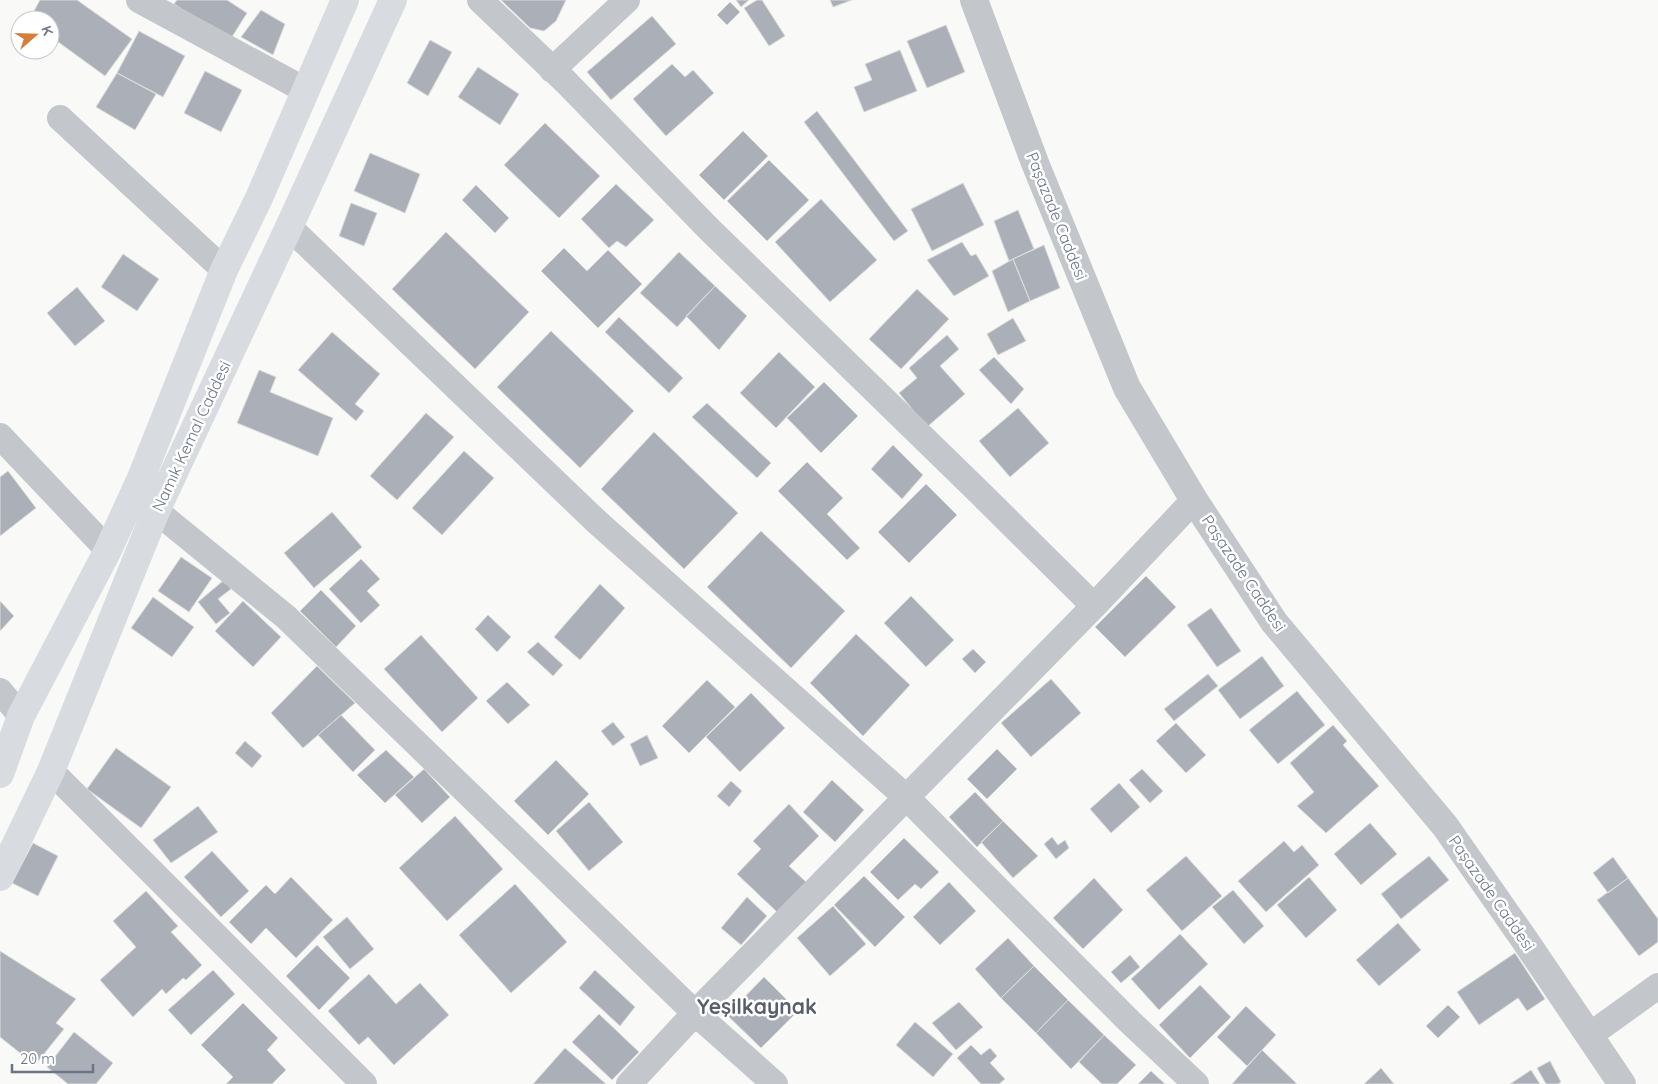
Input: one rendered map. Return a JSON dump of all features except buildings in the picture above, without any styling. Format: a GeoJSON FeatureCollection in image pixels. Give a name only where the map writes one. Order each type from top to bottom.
{"type":"FeatureCollection","features":[{"type":"Feature","properties":{"kind":"main road","name":"Namık Kemal Caddesi"},"geometry":{"type":"LineString","coordinates":[[0,774],[21,716],[108,550],[141,478],[224,270],[259,198],[345,0]]}},
{"type":"Feature","properties":{"kind":"main road","name":"Namık Kemal Caddesi"},"geometry":{"type":"LineString","coordinates":[[0,877],[51,771],[156,511],[393,0]]}},
{"type":"Feature","properties":{"kind":"street"},"geometry":{"type":"LineString","coordinates":[[139,0],[305,90]]}},
{"type":"Feature","properties":{"kind":"street"},"geometry":{"type":"LineString","coordinates":[[480,0],[708,228],[1094,606]]}},
{"type":"Feature","properties":{"kind":"street"},"geometry":{"type":"LineString","coordinates":[[552,70],[627,0]]}},
{"type":"Feature","properties":{"kind":"street","name":"Paşazade Caddesi"},"geometry":{"type":"LineString","coordinates":[[974,0],[1035,163],[1127,388],[1194,500],[1274,622],[1445,826],[1622,1084]]}},
{"type":"Feature","properties":{"kind":"street"},"geometry":{"type":"LineString","coordinates":[[60,118],[224,270]]}},
{"type":"Feature","properties":{"kind":"street"},"geometry":{"type":"LineString","coordinates":[[289,227],[597,522],[907,798],[1129,1021],[1196,1084]]}},
{"type":"Feature","properties":{"kind":"street"},"geometry":{"type":"LineString","coordinates":[[0,436],[108,550]]}},
{"type":"Feature","properties":{"kind":"street"},"geometry":{"type":"LineString","coordinates":[[629,1084],[695,1013],[1094,606],[1194,500]]}},
{"type":"Feature","properties":{"kind":"street"},"geometry":{"type":"LineString","coordinates":[[156,511],[286,617],[695,1013],[775,1084]]}},
{"type":"Feature","properties":{"kind":"street"},"geometry":{"type":"LineString","coordinates":[[0,690],[21,716]]}},
{"type":"Feature","properties":{"kind":"street"},"geometry":{"type":"LineString","coordinates":[[51,771],[364,1084]]}},
{"type":"Feature","properties":{"kind":"street"},"geometry":{"type":"LineString","coordinates":[[1590,1036],[1658,986]]}},
{"type":"Feature","properties":{"kind":"district","name":"Yeşilkaynak"},"geometry":{"type":"Point","coordinates":[757,1006]}}]}
